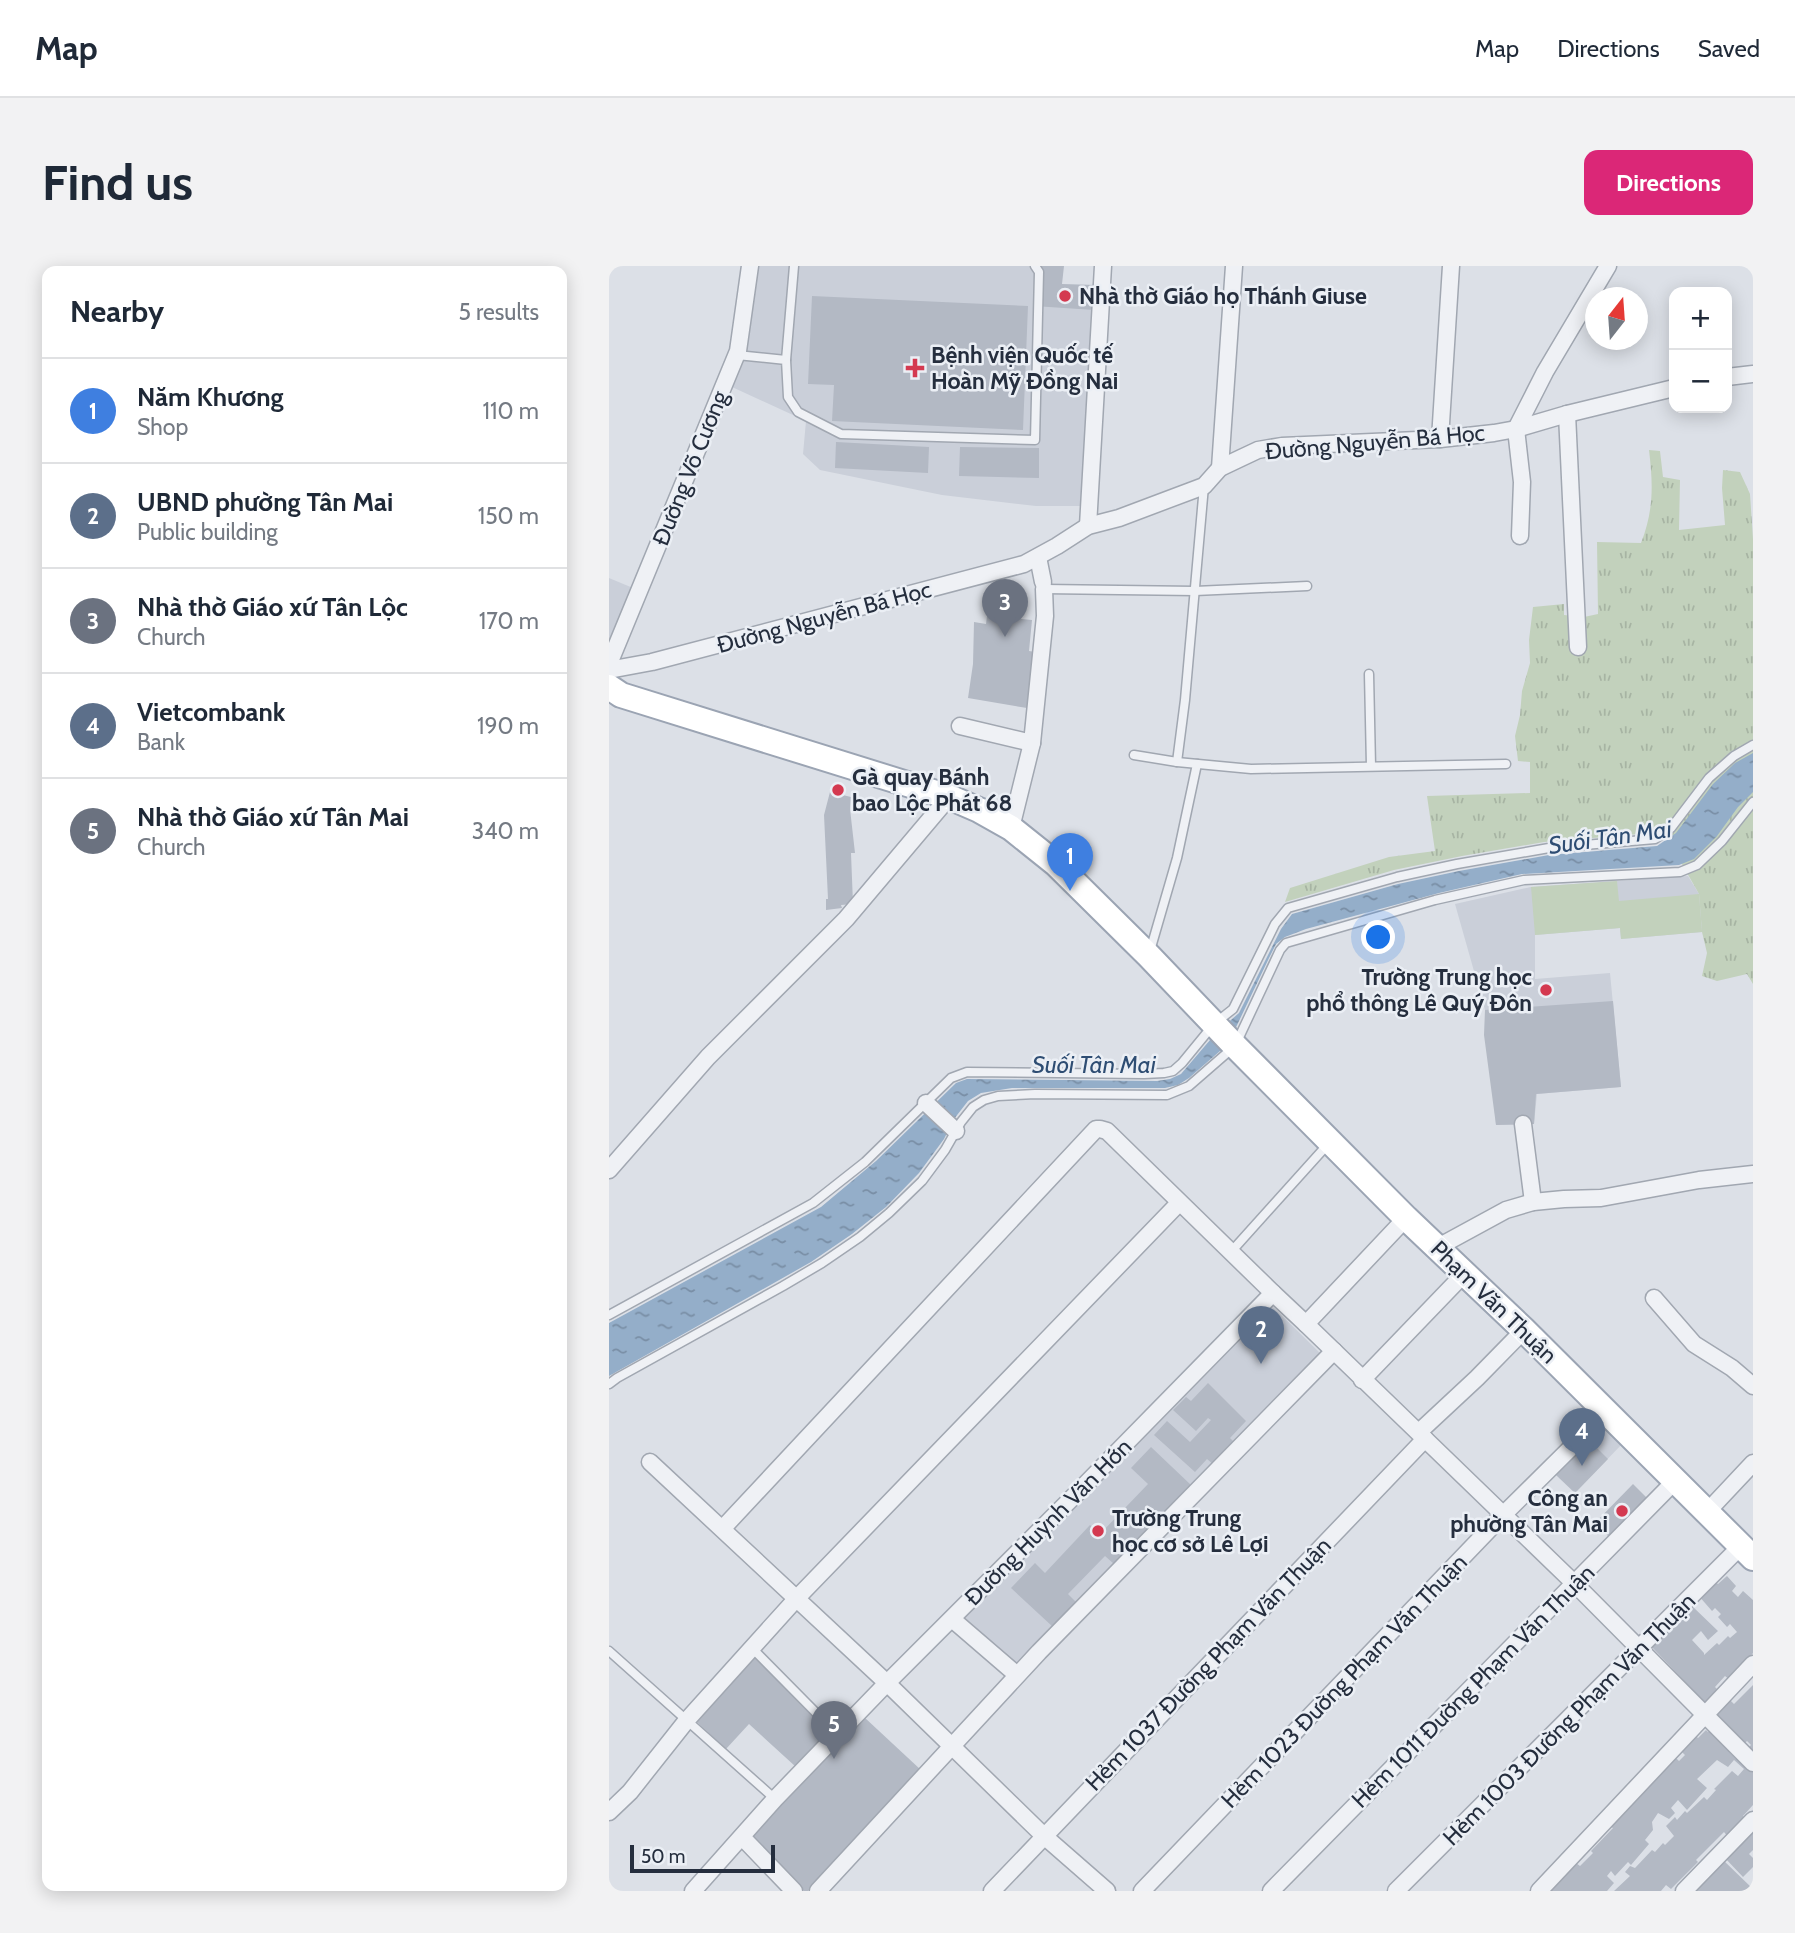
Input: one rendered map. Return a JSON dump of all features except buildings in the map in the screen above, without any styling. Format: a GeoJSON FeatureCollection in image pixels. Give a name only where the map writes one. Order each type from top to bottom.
{"type":"FeatureCollection","features":[{"type":"Feature","properties":{"kind":"main road","name":"Phạm Văn Thuận"},"geometry":{"type":"LineString","coordinates":[[611,687],[949,797],[1011,828],[1056,864],[1406,1218],[1524,1330],[1747,1552]]}},
{"type":"Feature","properties":{"kind":"street","name":"Đường Võ Cương"},"geometry":{"type":"LineString","coordinates":[[609,664],[737,355],[750,266]]}},
{"type":"Feature","properties":{"kind":"street"},"geometry":{"type":"LineString","coordinates":[[1088,526],[1103,266]]}},
{"type":"Feature","properties":{"kind":"street"},"geometry":{"type":"LineString","coordinates":[[1220,468],[1234,266]]}},
{"type":"Feature","properties":{"kind":"street"},"geometry":{"type":"LineString","coordinates":[[1440,439],[1451,266]]}},
{"type":"Feature","properties":{"kind":"street"},"geometry":{"type":"LineString","coordinates":[[1520,536],[1522,482],[1516,429],[1550,363],[1608,266]]}},
{"type":"Feature","properties":{"kind":"street"},"geometry":{"type":"LineString","coordinates":[[1732,376],[1753,374]]}},
{"type":"Feature","properties":{"kind":"street","name":"Đường Nguyễn Bá Học"},"geometry":{"type":"LineString","coordinates":[[611,687],[652,662],[1024,564],[1088,526],[1119,518],[1204,486],[1220,468],[1258,450],[1282,446],[1440,439],[1516,429],[1669,389]]}},
{"type":"Feature","properties":{"kind":"street"},"geometry":{"type":"LineString","coordinates":[[1567,414],[1578,648]]}},
{"type":"Feature","properties":{"kind":"street"},"geometry":{"type":"LineString","coordinates":[[1011,828],[1032,743],[1044,628],[1043,586],[1038,557]]}},
{"type":"Feature","properties":{"kind":"street"},"geometry":{"type":"LineString","coordinates":[[960,726],[1032,743]]}},
{"type":"Feature","properties":{"kind":"street"},"geometry":{"type":"LineString","coordinates":[[611,1165],[708,1057],[846,919],[949,797]]}},
{"type":"Feature","properties":{"kind":"street"},"geometry":{"type":"LineString","coordinates":[[926,1103],[956,1132]]}},
{"type":"Feature","properties":{"kind":"street"},"geometry":{"type":"LineString","coordinates":[[1523,1124],[1533,1202]]}},
{"type":"Feature","properties":{"kind":"street"},"geometry":{"type":"LineString","coordinates":[[723,1528],[1096,1129],[1101,1129],[1107,1131],[1230,1253],[1422,1435],[1640,1648],[1753,1763]]}},
{"type":"Feature","properties":{"kind":"street"},"geometry":{"type":"LineString","coordinates":[[1438,1247],[1506,1210],[1533,1202],[1601,1198],[1699,1180],[1753,1174]]}},
{"type":"Feature","properties":{"kind":"street"},"geometry":{"type":"LineString","coordinates":[[609,1812],[630,1792],[687,1720],[797,1598],[1179,1203]]}},
{"type":"Feature","properties":{"kind":"street"},"geometry":{"type":"LineString","coordinates":[[1306,1324],[1406,1218]]}},
{"type":"Feature","properties":{"kind":"street"},"geometry":{"type":"LineString","coordinates":[[1362,1380],[1465,1273]]}},
{"type":"Feature","properties":{"kind":"street","name":"Đường Huỳnh Văn Hớn"},"geometry":{"type":"LineString","coordinates":[[693,1891],[775,1799],[1273,1293]]}},
{"type":"Feature","properties":{"kind":"street"},"geometry":{"type":"LineString","coordinates":[[1654,1298],[1694,1344],[1732,1368],[1753,1386]]}},
{"type":"Feature","properties":{"kind":"street","name":"Hẻm 1037 Đường Phạm Văn Thuận"},"geometry":{"type":"LineString","coordinates":[[992,1891],[1524,1330]]}},
{"type":"Feature","properties":{"kind":"street"},"geometry":{"type":"LineString","coordinates":[[824,1889],[1017,1675],[1334,1351]]}},
{"type":"Feature","properties":{"kind":"street","name":"Hẻm 1023 Đường Phạm Văn Thuận"},"geometry":{"type":"LineString","coordinates":[[1142,1891],[1503,1515],[1606,1413]]}},
{"type":"Feature","properties":{"kind":"street"},"geometry":{"type":"LineString","coordinates":[[650,1462],[797,1598],[1044,1836],[1107,1891]]}},
{"type":"Feature","properties":{"kind":"street"},"geometry":{"type":"LineString","coordinates":[[1707,1513],[1753,1463]]}},
{"type":"Feature","properties":{"kind":"street","name":"Hẻm 1011 Đường Phạm Văn Thuận"},"geometry":{"type":"LineString","coordinates":[[1271,1891],[1675,1481]]}},
{"type":"Feature","properties":{"kind":"street","name":"Hẻm 1003 Đường Phạm Văn Thuận"},"geometry":{"type":"LineString","coordinates":[[1396,1891],[1640,1648],[1747,1552]]}},
{"type":"Feature","properties":{"kind":"street"},"geometry":{"type":"LineString","coordinates":[[952,1619],[1017,1675]]}},
{"type":"Feature","properties":{"kind":"street"},"geometry":{"type":"LineString","coordinates":[[1539,1891],[1753,1664]]}},
{"type":"Feature","properties":{"kind":"street"},"geometry":{"type":"LineString","coordinates":[[1684,1891],[1753,1820]]}},
{"type":"Feature","properties":{"kind":"street"},"geometry":{"type":"LineString","coordinates":[[741,1837],[794,1891]]}},
{"type":"Feature","properties":{"kind":"lane"},"geometry":{"type":"LineString","coordinates":[[794,266],[786,360],[788,397],[799,412],[841,434],[1035,439],[1039,272],[1035,266]]}},
{"type":"Feature","properties":{"kind":"lane"},"geometry":{"type":"LineString","coordinates":[[737,355],[786,360]]}},
{"type":"Feature","properties":{"kind":"lane"},"geometry":{"type":"LineString","coordinates":[[1177,762],[1204,486]]}},
{"type":"Feature","properties":{"kind":"lane"},"geometry":{"type":"LineString","coordinates":[[1043,586],[1195,591],[1307,586]]}},
{"type":"Feature","properties":{"kind":"lane"},"geometry":{"type":"LineString","coordinates":[[1369,674],[1371,766]]}},
{"type":"Feature","properties":{"kind":"lane"},"geometry":{"type":"LineString","coordinates":[[609,1315],[813,1203],[865,1162],[951,1078],[967,1072],[1164,1073],[1173,1070],[1214,1024],[1233,1009],[1275,924],[1288,908],[1457,863],[1549,848],[1655,839],[1671,828],[1709,778],[1734,756],[1753,745]]}},
{"type":"Feature","properties":{"kind":"lane"},"geometry":{"type":"LineString","coordinates":[[1134,755],[1251,769],[1506,764]]}},
{"type":"Feature","properties":{"kind":"lane"},"geometry":{"type":"LineString","coordinates":[[1149,956],[1177,858],[1197,764]]}},
{"type":"Feature","properties":{"kind":"lane"},"geometry":{"type":"LineString","coordinates":[[609,1384],[822,1264],[860,1237],[922,1181],[973,1107],[984,1100],[999,1096],[1035,1094],[1167,1095],[1189,1086],[1235,1046],[1280,950],[1286,943],[1435,900],[1524,880],[1680,872],[1697,865],[1722,841],[1753,802]]}},
{"type":"Feature","properties":{"kind":"lane"},"geometry":{"type":"LineString","coordinates":[[1230,1253],[1331,1141]]}},
{"type":"Feature","properties":{"kind":"lane"},"geometry":{"type":"LineString","coordinates":[[752,1648],[838,1735]]}},
{"type":"Feature","properties":{"kind":"lane"},"geometry":{"type":"LineString","coordinates":[[609,1651],[775,1799]]}},
{"type":"Feature","properties":{"kind":"shaded area","name":"Bệnh viện Quốc tế Hoàn Mỹ Đồng Nai"},"geometry":{"type":"Polygon","coordinates":[[[757,266],[1037,266],[1094,310],[1081,506],[1036,506],[942,495],[820,470],[803,454],[806,421],[732,387],[746,349],[757,266]]]}},
{"type":"Feature","properties":{"kind":"shaded area"},"geometry":{"type":"Polygon","coordinates":[[[609,578],[633,588],[609,647],[609,578]]]}},
{"type":"Feature","properties":{"kind":"shaded area","name":"Trường Trung học phổ thông Lê Quý Đôn"},"geometry":{"type":"Polygon","coordinates":[[[1688,876],[1699,894],[1702,932],[1621,939],[1620,928],[1535,935],[1535,979],[1610,973],[1621,1087],[1537,1094],[1534,1124],[1496,1125],[1485,1010],[1455,904],[1531,887],[1688,876]]]}},
{"type":"Feature","properties":{"kind":"shaded area","name":"Trường Trung học cơ sở Lê Lợi"},"geometry":{"type":"Polygon","coordinates":[[[1269,1303],[1321,1354],[1017,1665],[963,1618],[1269,1303]]]}},
{"type":"Feature","properties":{"kind":"shaded area"},"geometry":{"type":"Polygon","coordinates":[[[1603,1426],[1622,1444],[1575,1493],[1555,1474],[1603,1426]]]}},
{"type":"Feature","properties":{"kind":"green space"},"geometry":{"type":"Polygon","coordinates":[[[1649,450],[1660,451],[1663,477],[1680,480],[1679,530],[1725,525],[1723,470],[1740,472],[1750,494],[1753,539],[1753,984],[1747,974],[1717,981],[1702,976],[1707,953],[1702,932],[1699,894],[1670,843],[1652,833],[1544,842],[1462,856],[1394,870],[1285,902],[1290,888],[1389,857],[1435,851],[1427,796],[1530,793],[1530,762],[1518,761],[1515,736],[1522,691],[1530,663],[1529,640],[1533,607],[1564,604],[1564,615],[1584,617],[1598,614],[1597,542],[1641,543],[1651,497],[1649,450]]]}},
{"type":"Feature","properties":{"kind":"green space"},"geometry":{"type":"Polygon","coordinates":[[[1617,881],[1619,901],[1699,894],[1702,932],[1621,939],[1620,928],[1535,935],[1531,887],[1617,881]]]}},
{"type":"Feature","properties":{"kind":"water","name":"Suối Tân Mai"},"geometry":{"type":"Polygon","coordinates":[[[1753,753],[1753,792],[1694,859],[1679,865],[1522,874],[1306,929],[1285,937],[1276,944],[1228,1044],[1178,1085],[1165,1088],[1012,1088],[981,1093],[968,1101],[954,1119],[944,1139],[919,1173],[886,1207],[852,1234],[811,1262],[609,1376],[609,1323],[821,1207],[876,1161],[956,1083],[967,1079],[1170,1079],[1181,1074],[1216,1033],[1239,1013],[1281,929],[1292,914],[1398,884],[1459,871],[1549,855],[1657,846],[1676,833],[1713,784],[1735,763],[1753,753]]]}},
{"type":"Feature","properties":{"kind":"place","name":"Nhà thờ Giáo họ Thánh Giuse"},"geometry":{"type":"Point","coordinates":[1065,296]}},
{"type":"Feature","properties":{"kind":"place","name":"Bệnh viện Quốc tế Hoàn Mỹ Đồng Nai"},"geometry":{"type":"Point","coordinates":[915,368]}},
{"type":"Feature","properties":{"kind":"place","name":"Nhà thờ Giáo xứ Tân Lộc"},"geometry":{"type":"Point","coordinates":[1005,637]}},
{"type":"Feature","properties":{"kind":"place","name":"Gà quay Bánh bao Lộc Phát 68"},"geometry":{"type":"Point","coordinates":[838,790]}},
{"type":"Feature","properties":{"kind":"place","name":"Năm Khương"},"geometry":{"type":"Point","coordinates":[1070,891]}},
{"type":"Feature","properties":{"kind":"place","name":"Trường Trung học phổ thông Lê Quý Đôn"},"geometry":{"type":"Point","coordinates":[1546,990]}},
{"type":"Feature","properties":{"kind":"place","name":"UBND phường Tân Mai"},"geometry":{"type":"Point","coordinates":[1261,1364]}},
{"type":"Feature","properties":{"kind":"place","name":"Vietcombank"},"geometry":{"type":"Point","coordinates":[1582,1466]}},
{"type":"Feature","properties":{"kind":"place","name":"Công an phường Tân Mai"},"geometry":{"type":"Point","coordinates":[1622,1511]}},
{"type":"Feature","properties":{"kind":"place","name":"Trường Trung học cơ sở Lê Lợi"},"geometry":{"type":"Point","coordinates":[1098,1531]}},
{"type":"Feature","properties":{"kind":"place","name":"Nhà thờ Giáo xứ Tân Mai"},"geometry":{"type":"Point","coordinates":[834,1759]}}]}
